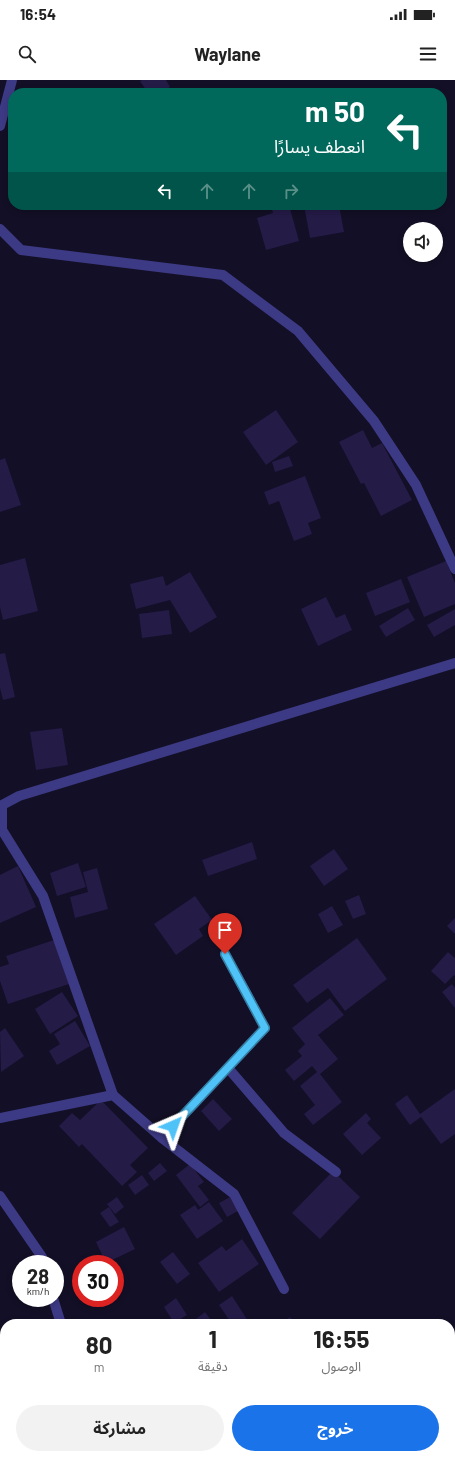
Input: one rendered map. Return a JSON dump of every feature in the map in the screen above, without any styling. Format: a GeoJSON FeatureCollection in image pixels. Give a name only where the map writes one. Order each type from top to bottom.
{"type":"FeatureCollection","features":[{"type":"Feature","properties":{"kind":"street"},"geometry":{"type":"LineString","coordinates":[[0,126],[8,95]]}},
{"type":"Feature","properties":{"kind":"street"},"geometry":{"type":"LineString","coordinates":[[0,229],[21,250],[223,274],[298,331],[374,421],[416,485],[455,569]]}},
{"type":"Feature","properties":{"kind":"street"},"geometry":{"type":"LineString","coordinates":[[284,1289],[234,1194],[162,1138],[113,1094],[43,896],[2,830],[2,806],[19,796],[455,663]]}},
{"type":"Feature","properties":{"kind":"street"},"geometry":{"type":"LineString","coordinates":[[162,1138],[265,1028],[225,954]]}},
{"type":"Feature","properties":{"kind":"street"},"geometry":{"type":"LineString","coordinates":[[228,1068],[284,1133],[336,1172]]}},
{"type":"Feature","properties":{"kind":"street"},"geometry":{"type":"LineString","coordinates":[[0,1118],[113,1094]]}},
{"type":"Feature","properties":{"kind":"street"},"geometry":{"type":"LineString","coordinates":[[0,1196],[41,1255]]}},
{"type":"Feature","properties":{"kind":"street"},"geometry":{"type":"LineString","coordinates":[[56,1307],[60,1319]]}},
{"type":"Feature","properties":{"kind":"building"},"geometry":{"type":"Polygon","coordinates":[[[166,80],[170,87],[145,88],[140,81],[166,80]]]}},
{"type":"Feature","properties":{"kind":"building"},"geometry":{"type":"Polygon","coordinates":[[[272,210],[290,210],[299,241],[266,250],[257,218],[273,213],[272,210]]]}},
{"type":"Feature","properties":{"kind":"building"},"geometry":{"type":"Polygon","coordinates":[[[305,210],[340,210],[344,232],[310,238],[305,210]]]}},
{"type":"Feature","properties":{"kind":"building"},"geometry":{"type":"Polygon","coordinates":[[[276,410],[298,442],[266,465],[243,432],[276,410]]]}},
{"type":"Feature","properties":{"kind":"building"},"geometry":{"type":"Polygon","coordinates":[[[363,430],[372,448],[382,443],[412,500],[381,516],[364,483],[361,484],[339,442],[363,430]]]}},
{"type":"Feature","properties":{"kind":"building"},"geometry":{"type":"Polygon","coordinates":[[[289,456],[293,466],[275,472],[272,462],[289,456]]]}},
{"type":"Feature","properties":{"kind":"building"},"geometry":{"type":"Polygon","coordinates":[[[5,458],[21,505],[0,512],[0,460],[5,458]]]}},
{"type":"Feature","properties":{"kind":"building"},"geometry":{"type":"Polygon","coordinates":[[[305,476],[321,518],[308,523],[312,534],[294,541],[279,501],[269,505],[264,492],[305,476]]]}},
{"type":"Feature","properties":{"kind":"building"},"geometry":{"type":"Polygon","coordinates":[[[25,558],[38,611],[3,620],[0,607],[0,565],[25,558]]]}},
{"type":"Feature","properties":{"kind":"building"},"geometry":{"type":"Polygon","coordinates":[[[446,561],[455,583],[455,604],[424,617],[407,577],[446,561]]]}},
{"type":"Feature","properties":{"kind":"building"},"geometry":{"type":"Polygon","coordinates":[[[190,572],[217,617],[190,633],[170,600],[136,609],[130,584],[163,576],[166,586],[190,572]]]}},
{"type":"Feature","properties":{"kind":"building"},"geometry":{"type":"Polygon","coordinates":[[[401,579],[410,602],[375,616],[366,593],[401,579]]]}},
{"type":"Feature","properties":{"kind":"building"},"geometry":{"type":"Polygon","coordinates":[[[326,597],[336,618],[345,614],[352,630],[318,646],[301,609],[326,597]]]}},
{"type":"Feature","properties":{"kind":"building"},"geometry":{"type":"Polygon","coordinates":[[[408,608],[415,620],[386,637],[379,626],[408,608]]]}},
{"type":"Feature","properties":{"kind":"building"},"geometry":{"type":"Polygon","coordinates":[[[455,609],[455,625],[434,637],[427,625],[455,609]]]}},
{"type":"Feature","properties":{"kind":"building"},"geometry":{"type":"Polygon","coordinates":[[[169,610],[172,634],[142,638],[139,614],[169,610]]]}},
{"type":"Feature","properties":{"kind":"building"},"geometry":{"type":"Polygon","coordinates":[[[5,653],[15,697],[3,700],[0,688],[0,654],[5,653]]]}},
{"type":"Feature","properties":{"kind":"building"},"geometry":{"type":"Polygon","coordinates":[[[62,728],[68,765],[36,770],[30,732],[62,728]]]}},
{"type":"Feature","properties":{"kind":"building"},"geometry":{"type":"Polygon","coordinates":[[[252,842],[257,859],[208,876],[202,860],[252,842]]]}},
{"type":"Feature","properties":{"kind":"building"},"geometry":{"type":"Polygon","coordinates":[[[334,849],[348,869],[324,886],[310,866],[334,849]]]}},
{"type":"Feature","properties":{"kind":"building"},"geometry":{"type":"Polygon","coordinates":[[[78,863],[86,887],[57,896],[50,873],[78,863]]]}},
{"type":"Feature","properties":{"kind":"building"},"geometry":{"type":"Polygon","coordinates":[[[18,866],[36,907],[0,923],[0,875],[18,866]]]}},
{"type":"Feature","properties":{"kind":"building"},"geometry":{"type":"Polygon","coordinates":[[[97,868],[108,909],[75,918],[70,897],[88,892],[83,872],[97,868]]]}},
{"type":"Feature","properties":{"kind":"building"},"geometry":{"type":"Polygon","coordinates":[[[359,895],[366,914],[353,919],[345,901],[359,895]]]}},
{"type":"Feature","properties":{"kind":"building"},"geometry":{"type":"Polygon","coordinates":[[[195,896],[212,920],[199,929],[203,936],[176,955],[154,924],[195,896]]]}},
{"type":"Feature","properties":{"kind":"building"},"geometry":{"type":"Polygon","coordinates":[[[332,906],[343,925],[328,933],[318,914],[332,906]]]}},
{"type":"Feature","properties":{"kind":"building"},"geometry":{"type":"Polygon","coordinates":[[[227,912],[235,924],[222,932],[215,921],[227,912]]]}},
{"type":"Feature","properties":{"kind":"building"},"geometry":{"type":"Polygon","coordinates":[[[455,918],[455,934],[447,926],[455,918]]]}},
{"type":"Feature","properties":{"kind":"building"},"geometry":{"type":"Polygon","coordinates":[[[357,938],[387,979],[345,1011],[328,988],[307,1003],[293,985],[357,938]]]}},
{"type":"Feature","properties":{"kind":"building"},"geometry":{"type":"Polygon","coordinates":[[[54,940],[69,984],[8,1004],[0,981],[0,967],[9,964],[6,956],[54,940]]]}},
{"type":"Feature","properties":{"kind":"building"},"geometry":{"type":"Polygon","coordinates":[[[448,952],[455,958],[455,976],[454,975],[445,984],[431,971],[448,952]]]}},
{"type":"Feature","properties":{"kind":"building"},"geometry":{"type":"Polygon","coordinates":[[[452,984],[455,988],[455,1008],[442,992],[452,984]]]}},
{"type":"Feature","properties":{"kind":"building"},"geometry":{"type":"Polygon","coordinates":[[[62,992],[78,1016],[50,1034],[35,1009],[62,992]]]}},
{"type":"Feature","properties":{"kind":"building"},"geometry":{"type":"Polygon","coordinates":[[[330,998],[344,1015],[318,1035],[338,1059],[320,1074],[342,1102],[313,1125],[304,1114],[315,1105],[300,1086],[317,1072],[312,1066],[294,1081],[285,1070],[302,1056],[298,1051],[305,1044],[292,1028],[330,998]]]}},
{"type":"Feature","properties":{"kind":"building"},"geometry":{"type":"Polygon","coordinates":[[[75,1021],[90,1046],[57,1065],[49,1051],[60,1044],[54,1034],[75,1021]]]}},
{"type":"Feature","properties":{"kind":"building"},"geometry":{"type":"Polygon","coordinates":[[[5,1028],[24,1056],[1,1072],[0,1032],[5,1028]]]}},
{"type":"Feature","properties":{"kind":"building"},"geometry":{"type":"Polygon","coordinates":[[[455,1089],[455,1134],[441,1144],[421,1117],[410,1125],[395,1104],[407,1095],[420,1114],[455,1089]]]}},
{"type":"Feature","properties":{"kind":"building"},"geometry":{"type":"Polygon","coordinates":[[[213,1099],[232,1119],[219,1131],[201,1111],[213,1099]]]}},
{"type":"Feature","properties":{"kind":"building"},"geometry":{"type":"Polygon","coordinates":[[[101,1100],[148,1148],[130,1165],[137,1172],[122,1186],[82,1144],[79,1147],[59,1126],[72,1113],[80,1120],[101,1100]]]}},
{"type":"Feature","properties":{"kind":"building"},"geometry":{"type":"Polygon","coordinates":[[[366,1113],[371,1119],[367,1123],[381,1138],[362,1155],[343,1134],[366,1113]]]}},
{"type":"Feature","properties":{"kind":"building"},"geometry":{"type":"Polygon","coordinates":[[[160,1163],[167,1171],[154,1181],[148,1173],[160,1163]]]}},
{"type":"Feature","properties":{"kind":"building"},"geometry":{"type":"Polygon","coordinates":[[[190,1164],[204,1182],[198,1186],[209,1200],[200,1207],[176,1175],[190,1164]]]}},
{"type":"Feature","properties":{"kind":"building"},"geometry":{"type":"Polygon","coordinates":[[[333,1171],[360,1197],[320,1239],[292,1213],[333,1171]]]}},
{"type":"Feature","properties":{"kind":"building"},"geometry":{"type":"Polygon","coordinates":[[[142,1175],[149,1185],[135,1195],[128,1185],[142,1175]]]}},
{"type":"Feature","properties":{"kind":"building"},"geometry":{"type":"Polygon","coordinates":[[[117,1197],[124,1207],[115,1214],[107,1204],[117,1197]]]}},
{"type":"Feature","properties":{"kind":"building"},"geometry":{"type":"Polygon","coordinates":[[[230,1197],[238,1211],[227,1217],[219,1203],[230,1197]]]}},
{"type":"Feature","properties":{"kind":"building"},"geometry":{"type":"Polygon","coordinates":[[[209,1202],[223,1221],[197,1239],[180,1215],[195,1205],[198,1210],[209,1202]]]}},
{"type":"Feature","properties":{"kind":"building"},"geometry":{"type":"Polygon","coordinates":[[[109,1207],[119,1222],[110,1227],[100,1213],[109,1207]]]}},
{"type":"Feature","properties":{"kind":"building"},"geometry":{"type":"Polygon","coordinates":[[[124,1227],[135,1249],[123,1255],[102,1255],[96,1242],[124,1227]]]}},
{"type":"Feature","properties":{"kind":"building"},"geometry":{"type":"Polygon","coordinates":[[[242,1239],[259,1264],[219,1292],[198,1263],[222,1246],[226,1251],[242,1239]]]}},
{"type":"Feature","properties":{"kind":"building"},"geometry":{"type":"Polygon","coordinates":[[[173,1252],[190,1274],[177,1284],[160,1262],[173,1252]]]}},
{"type":"Feature","properties":{"kind":"building"},"geometry":{"type":"Polygon","coordinates":[[[232,1296],[247,1319],[229,1319],[219,1305],[232,1296]]]}},
{"type":"Feature","properties":{"kind":"building"},"geometry":{"type":"Polygon","coordinates":[[[176,1298],[187,1315],[180,1319],[172,1319],[164,1307],[176,1298]]]}},
{"type":"Feature","properties":{"kind":"building"},"geometry":{"type":"Polygon","coordinates":[[[205,1312],[210,1319],[196,1319],[205,1312]]]}},
{"type":"Feature","properties":{"kind":"route"},"geometry":{"type":"LineString","coordinates":[[173,1126],[265,1028],[225,954]]}}]}
